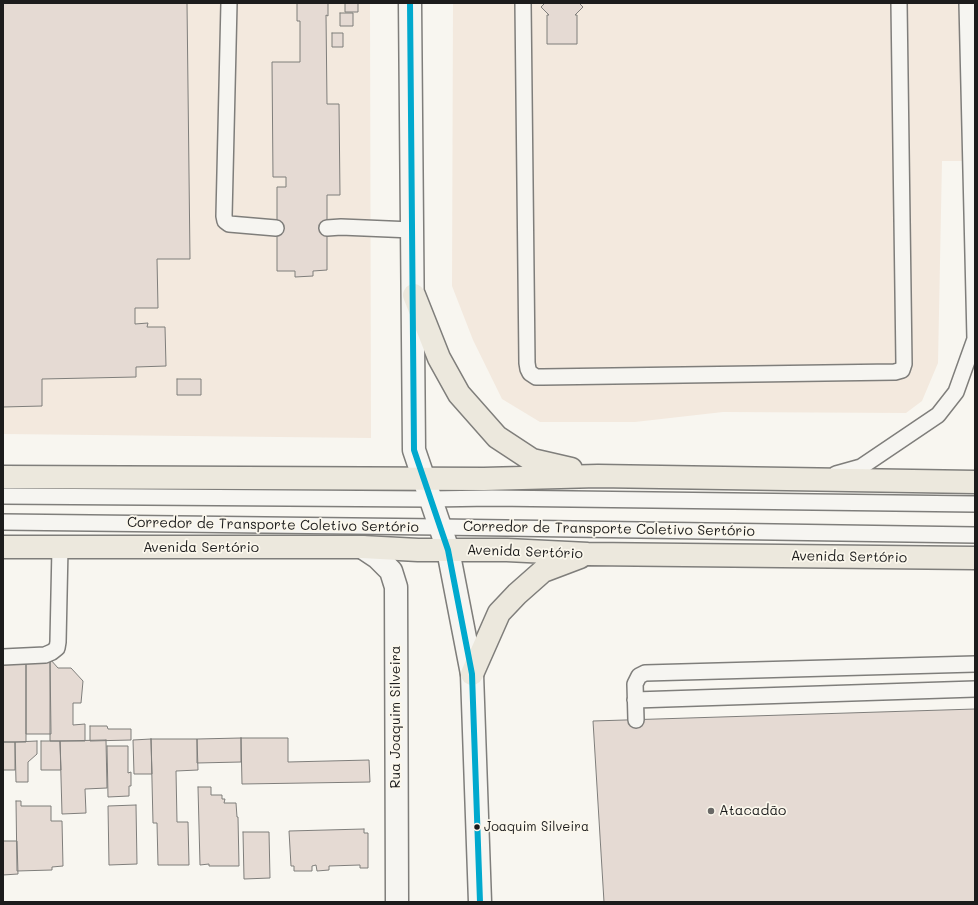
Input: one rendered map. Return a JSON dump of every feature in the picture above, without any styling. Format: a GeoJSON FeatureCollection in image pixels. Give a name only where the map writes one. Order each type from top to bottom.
{"type":"FeatureCollection","features":[{"type":"Feature","properties":{"kind":"main road"},"geometry":{"type":"LineString","coordinates":[[414,294],[439,358],[459,394],[497,437],[532,460],[598,476]]}},
{"type":"Feature","properties":{"kind":"main road"},"geometry":{"type":"LineString","coordinates":[[3,477],[427,489],[484,480],[598,476],[975,482]]}},
{"type":"Feature","properties":{"kind":"main road","name":"Avenida Sertório"},"geometry":{"type":"LineString","coordinates":[[3,547],[362,547],[448,550],[507,550],[588,554],[975,558]]}},
{"type":"Feature","properties":{"kind":"main road"},"geometry":{"type":"LineString","coordinates":[[472,674],[499,613],[517,594],[543,570],[588,554]]}},
{"type":"Feature","properties":{"kind":"street"},"geometry":{"type":"LineString","coordinates":[[410,3],[414,294],[414,450],[448,550],[472,674],[480,902]]}},
{"type":"Feature","properties":{"kind":"street","name":"Rua Joaquim Silveira"},"geometry":{"type":"LineString","coordinates":[[362,547],[378,557],[390,571],[396,588],[397,902]]}},
{"type":"Feature","properties":{"kind":"lane"},"geometry":{"type":"LineString","coordinates":[[229,3],[225,221],[229,224],[276,228]]}},
{"type":"Feature","properties":{"kind":"lane"},"geometry":{"type":"LineString","coordinates":[[523,3],[527,363],[530,374],[536,377],[543,377],[898,372],[902,370],[904,364],[899,3]]}},
{"type":"Feature","properties":{"kind":"lane"},"geometry":{"type":"LineString","coordinates":[[817,479],[861,468],[938,415],[956,392],[975,339],[967,3]]}},
{"type":"Feature","properties":{"kind":"lane"},"geometry":{"type":"LineString","coordinates":[[327,228],[341,227],[412,230]]}},
{"type":"Feature","properties":{"kind":"lane","name":"Corredor de Transporte Coletivo Sertório"},"geometry":{"type":"LineString","coordinates":[[3,496],[427,489],[492,498],[975,504]]}},
{"type":"Feature","properties":{"kind":"lane","name":"Corredor de Transporte Coletivo Sertório"},"geometry":{"type":"LineString","coordinates":[[3,522],[975,535]]}},
{"type":"Feature","properties":{"kind":"lane"},"geometry":{"type":"LineString","coordinates":[[3,657],[45,655],[57,648],[60,548]]}},
{"type":"Feature","properties":{"kind":"lane"},"geometry":{"type":"LineString","coordinates":[[636,720],[635,684],[639,676],[645,673],[975,664]]}},
{"type":"Feature","properties":{"kind":"lane"},"geometry":{"type":"LineString","coordinates":[[635,700],[975,689]]}},
{"type":"Feature","properties":{"kind":"shaded area"},"geometry":{"type":"Polygon","coordinates":[[[3,3],[370,3],[371,438],[3,434],[3,3]]]}},
{"type":"Feature","properties":{"kind":"shaded area"},"geometry":{"type":"Polygon","coordinates":[[[453,3],[975,3],[975,161],[942,161],[938,363],[922,401],[906,413],[723,412],[635,422],[540,422],[502,399],[473,340],[452,286],[453,3]]]}},
{"type":"Feature","properties":{"kind":"building"},"geometry":{"type":"Polygon","coordinates":[[[3,3],[187,3],[190,259],[157,259],[158,308],[135,308],[135,324],[148,323],[147,327],[165,327],[166,366],[136,367],[136,377],[42,379],[42,406],[3,407],[3,3]]]}},
{"type":"Feature","properties":{"kind":"building"},"geometry":{"type":"Polygon","coordinates":[[[297,3],[328,3],[328,16],[326,15],[327,104],[339,104],[340,195],[327,195],[327,270],[313,271],[313,276],[295,277],[295,271],[277,271],[277,187],[286,187],[286,177],[273,177],[272,62],[300,62],[300,21],[297,21],[297,3]]]}},
{"type":"Feature","properties":{"kind":"building"},"geometry":{"type":"Polygon","coordinates":[[[345,3],[358,3],[358,12],[345,12],[345,3]]]}},
{"type":"Feature","properties":{"kind":"building"},"geometry":{"type":"Polygon","coordinates":[[[545,3],[579,3],[583,7],[575,15],[577,15],[577,44],[547,44],[547,15],[549,15],[541,7],[545,3]]]}},
{"type":"Feature","properties":{"kind":"building"},"geometry":{"type":"Polygon","coordinates":[[[340,13],[353,13],[353,26],[340,26],[340,13]]]}},
{"type":"Feature","properties":{"kind":"building"},"geometry":{"type":"Polygon","coordinates":[[[332,33],[343,33],[343,47],[332,47],[332,33]]]}},
{"type":"Feature","properties":{"kind":"building"},"geometry":{"type":"Polygon","coordinates":[[[177,379],[201,379],[201,395],[177,395],[177,379]]]}},
{"type":"Feature","properties":{"kind":"building"},"geometry":{"type":"Polygon","coordinates":[[[3,658],[26,658],[26,742],[3,742],[3,658]]]}},
{"type":"Feature","properties":{"kind":"building"},"geometry":{"type":"Polygon","coordinates":[[[26,658],[50,659],[51,734],[26,734],[26,658]]]}},
{"type":"Feature","properties":{"kind":"building"},"geometry":{"type":"Polygon","coordinates":[[[50,659],[58,668],[71,668],[83,681],[81,703],[73,703],[73,725],[85,724],[85,741],[50,741],[50,659]]]}},
{"type":"Feature","properties":{"kind":"building"},"geometry":{"type":"Polygon","coordinates":[[[975,709],[975,902],[604,902],[593,721],[975,709]]]}},
{"type":"Feature","properties":{"kind":"building"},"geometry":{"type":"Polygon","coordinates":[[[90,726],[107,726],[108,729],[131,729],[131,740],[90,741],[90,726]]]}},
{"type":"Feature","properties":{"kind":"building"},"geometry":{"type":"Polygon","coordinates":[[[241,738],[241,762],[197,763],[197,739],[241,738]]]}},
{"type":"Feature","properties":{"kind":"building"},"geometry":{"type":"Polygon","coordinates":[[[241,738],[288,738],[288,762],[369,760],[370,782],[242,784],[241,738]]]}},
{"type":"Feature","properties":{"kind":"building"},"geometry":{"type":"Polygon","coordinates":[[[151,739],[197,739],[198,770],[176,771],[177,822],[188,822],[189,865],[158,865],[157,823],[153,823],[151,739]]]}},
{"type":"Feature","properties":{"kind":"building"},"geometry":{"type":"Polygon","coordinates":[[[151,739],[152,774],[134,774],[133,740],[151,739]]]}},
{"type":"Feature","properties":{"kind":"building"},"geometry":{"type":"Polygon","coordinates":[[[106,740],[107,788],[85,789],[86,813],[62,814],[60,741],[106,740]]]}},
{"type":"Feature","properties":{"kind":"building"},"geometry":{"type":"Polygon","coordinates":[[[37,741],[37,754],[28,762],[28,782],[16,782],[15,742],[37,741]]]}},
{"type":"Feature","properties":{"kind":"building"},"geometry":{"type":"Polygon","coordinates":[[[41,741],[60,741],[61,770],[41,770],[41,741]]]}},
{"type":"Feature","properties":{"kind":"building"},"geometry":{"type":"Polygon","coordinates":[[[3,742],[15,742],[15,770],[3,770],[3,742]]]}},
{"type":"Feature","properties":{"kind":"building"},"geometry":{"type":"Polygon","coordinates":[[[107,746],[128,746],[128,773],[131,772],[129,796],[108,797],[107,746]]]}},
{"type":"Feature","properties":{"kind":"building"},"geometry":{"type":"Polygon","coordinates":[[[198,787],[211,787],[211,795],[222,795],[222,799],[225,799],[224,803],[236,803],[238,817],[239,866],[209,866],[209,864],[200,865],[198,787]]]}},
{"type":"Feature","properties":{"kind":"building"},"geometry":{"type":"Polygon","coordinates":[[[16,801],[21,801],[21,806],[51,806],[51,821],[62,821],[63,866],[52,867],[52,870],[17,871],[16,801]]]}},
{"type":"Feature","properties":{"kind":"building"},"geometry":{"type":"Polygon","coordinates":[[[136,805],[137,864],[109,865],[108,806],[136,805]]]}},
{"type":"Feature","properties":{"kind":"building"},"geometry":{"type":"Polygon","coordinates":[[[364,829],[364,833],[368,833],[368,868],[360,868],[360,865],[329,866],[329,870],[317,871],[316,865],[312,866],[312,871],[294,871],[294,866],[291,866],[289,831],[364,829]]]}},
{"type":"Feature","properties":{"kind":"building"},"geometry":{"type":"Polygon","coordinates":[[[243,832],[269,832],[270,878],[244,879],[243,832]]]}},
{"type":"Feature","properties":{"kind":"building"},"geometry":{"type":"Polygon","coordinates":[[[3,841],[17,841],[18,874],[3,875],[3,841]]]}},
{"type":"Feature","properties":{"kind":"transit line"},"geometry":{"type":"LineString","coordinates":[[410,3],[414,450],[448,550],[472,674],[480,902]]}},
{"type":"Feature","properties":{"kind":"place","name":"Atacadão"},"geometry":{"type":"Point","coordinates":[711,811]}},
{"type":"Feature","properties":{"kind":"place","name":"Joaquim Silveira"},"geometry":{"type":"Point","coordinates":[477,827]}}]}
